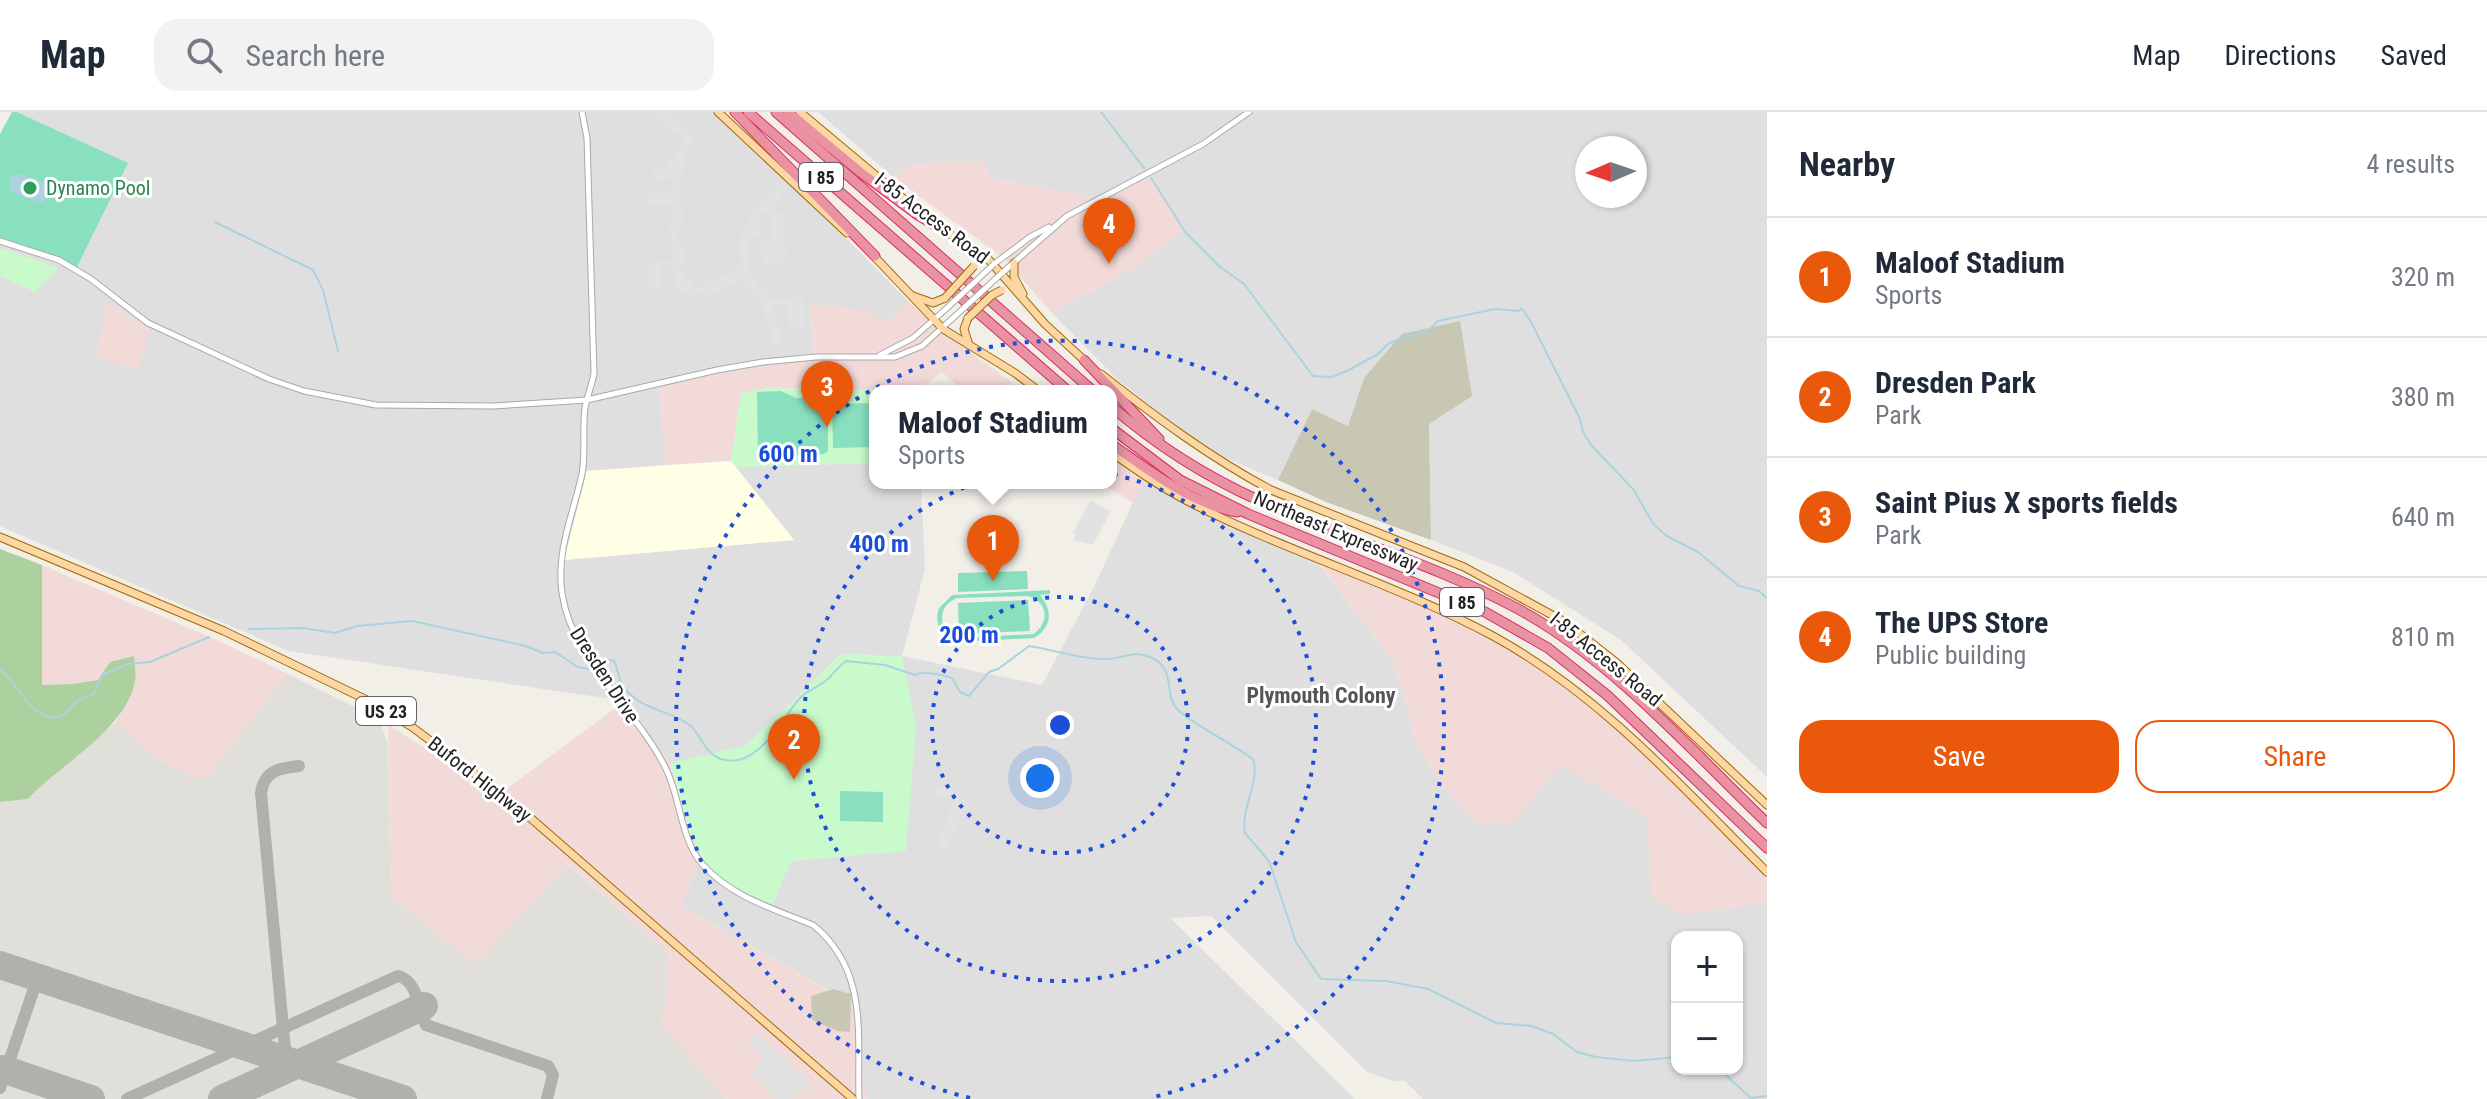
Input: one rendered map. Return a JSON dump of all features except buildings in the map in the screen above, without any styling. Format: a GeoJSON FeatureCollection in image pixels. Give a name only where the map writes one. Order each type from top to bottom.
{"type":"FeatureCollection","features":[{"type":"Feature","properties":{"kind":"highway"},"geometry":{"type":"LineString","coordinates":[[735,112],[875,256]]}},
{"type":"Feature","properties":{"kind":"highway","name":"I 85"},"geometry":{"type":"LineString","coordinates":[[748,112],[1061,385]]}},
{"type":"Feature","properties":{"kind":"highway","name":"I 85"},"geometry":{"type":"LineString","coordinates":[[776,112],[1086,385]]}},
{"type":"Feature","properties":{"kind":"highway"},"geometry":{"type":"LineString","coordinates":[[788,112],[860,172],[938,227]]}},
{"type":"Feature","properties":{"kind":"highway"},"geometry":{"type":"LineString","coordinates":[[1084,360],[1108,385]]}},
{"type":"Feature","properties":{"kind":"highway"},"geometry":{"type":"LineString","coordinates":[[1117,394],[1165,448]]}},
{"type":"Feature","properties":{"kind":"highway","name":"Northeast Expressway"},"geometry":{"type":"LineString","coordinates":[[1117,411],[1165,448],[1258,500],[1422,566],[1524,612],[1590,658],[1767,823]]}},
{"type":"Feature","properties":{"kind":"highway","name":"Northeast Expressway"},"geometry":{"type":"LineString","coordinates":[[1117,433],[1180,480],[1248,514],[1485,612],[1548,648],[1607,695],[1767,848]]}},
{"type":"Feature","properties":{"kind":"highway"},"geometry":{"type":"LineString","coordinates":[[1117,448],[1201,500],[1224,510],[1248,514]]}},
{"type":"Feature","properties":{"kind":"main road"},"geometry":{"type":"LineString","coordinates":[[718,112],[875,256],[943,329],[1030,385]]}},
{"type":"Feature","properties":{"kind":"main road","name":"I-85 Access Road"},"geometry":{"type":"LineString","coordinates":[[800,112],[938,227],[994,264],[1027,304],[1084,360],[1116,385]]}},
{"type":"Feature","properties":{"kind":"main road"},"geometry":{"type":"LineString","coordinates":[[911,296],[933,303],[945,298],[974,266],[968,245]]}},
{"type":"Feature","properties":{"kind":"main road"},"geometry":{"type":"LineString","coordinates":[[1014,263],[1014,277],[1027,304]]}},
{"type":"Feature","properties":{"kind":"main road"},"geometry":{"type":"LineString","coordinates":[[969,345],[964,329],[968,318],[992,295],[1002,290],[1019,295]]}},
{"type":"Feature","properties":{"kind":"main road","name":"I-85 Access Road"},"geometry":{"type":"LineString","coordinates":[[1117,386],[1192,444],[1229,468],[1271,490],[1464,567],[1565,622],[1617,663],[1767,805]]}},
{"type":"Feature","properties":{"kind":"main road","name":"I-85 Access Road"},"geometry":{"type":"LineString","coordinates":[[1117,456],[1191,503],[1440,609],[1545,668],[1604,711],[1642,745],[1767,872]]}},
{"type":"Feature","properties":{"kind":"main road","name":"Buford Highway"},"geometry":{"type":"LineString","coordinates":[[0,537],[224,631],[371,702],[412,727],[511,801],[853,1099]]}},
{"type":"Feature","properties":{"kind":"street","name":"Dresden Drive"},"geometry":{"type":"LineString","coordinates":[[582,112],[587,138],[594,373],[585,409],[586,448],[561,558],[563,596],[575,635],[662,762],[678,798],[685,830],[703,865],[732,892],[813,925],[841,954],[857,1000],[859,1099]]}},
{"type":"Feature","properties":{"kind":"street"},"geometry":{"type":"LineString","coordinates":[[880,356],[913,338],[994,264],[1030,237],[1203,144],[1249,112]]}},
{"type":"Feature","properties":{"kind":"street"},"geometry":{"type":"LineString","coordinates":[[0,241],[59,260],[91,279],[140,318],[161,330],[294,388],[376,405],[493,406],[587,400],[763,362],[895,357],[908,353],[943,329],[1054,225]]}},
{"type":"Feature","properties":{"kind":"shaded area"},"geometry":{"type":"Polygon","coordinates":[[[17,112],[722,112],[909,302],[885,323],[810,305],[814,355],[659,384],[665,465],[587,471],[565,560],[793,540],[736,467],[869,463],[869,489],[921,489],[925,569],[902,656],[1042,685],[1094,587],[1140,487],[1147,482],[1208,516],[1318,563],[1391,658],[1408,708],[1414,739],[1439,781],[1464,811],[1513,822],[1561,764],[1647,817],[1680,914],[1767,903],[1767,1099],[1423,1099],[1405,1081],[1393,1081],[1367,1072],[1211,916],[1170,918],[1355,1099],[868,1099],[865,1096],[859,1008],[680,905],[702,858],[717,875],[791,861],[906,850],[841,654],[746,746],[670,763],[625,701],[288,651],[0,526],[0,242],[127,163],[17,112]]]}},
{"type":"Feature","properties":{"kind":"shaded area"},"geometry":{"type":"Polygon","coordinates":[[[652,112],[668,112],[695,136],[685,157],[681,178],[682,227],[677,227],[680,248],[684,248],[685,266],[680,267],[681,274],[695,288],[707,288],[707,285],[736,268],[740,270],[742,261],[738,254],[742,234],[755,210],[778,185],[784,182],[789,187],[773,205],[779,214],[783,214],[786,255],[781,263],[762,265],[761,243],[770,240],[772,243],[774,240],[771,239],[770,216],[773,214],[768,211],[767,215],[759,213],[759,236],[750,237],[747,251],[753,279],[769,291],[770,299],[803,297],[805,327],[790,328],[788,304],[773,304],[782,343],[776,345],[773,342],[762,304],[742,279],[744,276],[709,296],[705,293],[697,297],[677,285],[671,265],[661,266],[660,288],[649,286],[649,262],[674,259],[669,219],[673,218],[673,203],[649,204],[649,193],[670,192],[672,196],[673,181],[670,178],[654,180],[653,169],[665,169],[669,160],[676,158],[684,136],[652,112]]]}},
{"type":"Feature","properties":{"kind":"shaded area"},"geometry":{"type":"Polygon","coordinates":[[[818,112],[1767,112],[1767,777],[1621,640],[1513,572],[1431,540],[1429,424],[1364,378],[1348,426],[1312,409],[1278,480],[1226,458],[1172,423],[1115,377],[1052,313],[1134,268],[1186,229],[1149,175],[1131,183],[1110,200],[915,164],[893,177],[818,112]]]}},
{"type":"Feature","properties":{"kind":"shaded area"},"geometry":{"type":"Polygon","coordinates":[[[985,161],[990,178],[1110,200],[1131,183],[1148,175],[1186,229],[1134,268],[1052,313],[1005,259],[893,177],[914,164],[985,161]]]}},
{"type":"Feature","properties":{"kind":"shaded area"},"geometry":{"type":"Polygon","coordinates":[[[909,302],[935,326],[1015,385],[956,385],[942,372],[925,385],[869,385],[869,390],[782,388],[741,394],[731,461],[665,465],[659,384],[721,368],[814,355],[810,304],[865,310],[885,323],[909,302]]]}},
{"type":"Feature","properties":{"kind":"shaded area"},"geometry":{"type":"Polygon","coordinates":[[[106,303],[150,329],[138,369],[97,357],[106,303]]]}},
{"type":"Feature","properties":{"kind":"shaded area"},"geometry":{"type":"Polygon","coordinates":[[[1460,321],[1472,396],[1429,424],[1431,540],[1326,502],[1278,480],[1312,409],[1348,426],[1364,378],[1402,334],[1460,321]]]}},
{"type":"Feature","properties":{"kind":"shaded area"},"geometry":{"type":"Polygon","coordinates":[[[1117,460],[1147,482],[1140,487],[1133,503],[1111,489],[1117,489],[1117,460]]]}},
{"type":"Feature","properties":{"kind":"shaded area"},"geometry":{"type":"Polygon","coordinates":[[[731,461],[794,540],[564,560],[587,471],[731,461]]]}},
{"type":"Feature","properties":{"kind":"shaded area"},"geometry":{"type":"Polygon","coordinates":[[[1090,500],[1111,511],[1093,545],[1073,540],[1076,535],[1073,533],[1090,500]]]}},
{"type":"Feature","properties":{"kind":"shaded area"},"geometry":{"type":"Polygon","coordinates":[[[1319,563],[1442,614],[1485,636],[1538,667],[1590,706],[1638,746],[1767,877],[1767,903],[1680,915],[1652,898],[1647,817],[1561,765],[1513,822],[1482,825],[1464,811],[1439,781],[1414,739],[1408,708],[1391,658],[1319,563]]]}},
{"type":"Feature","properties":{"kind":"shaded area"},"geometry":{"type":"Polygon","coordinates":[[[42,565],[288,674],[205,782],[157,760],[116,722],[135,682],[110,662],[98,680],[42,685],[42,565]]]}},
{"type":"Feature","properties":{"kind":"shaded area"},"geometry":{"type":"Polygon","coordinates":[[[288,674],[379,719],[388,744],[392,898],[476,964],[568,864],[668,953],[666,1006],[659,1023],[726,1099],[0,1099],[0,802],[28,799],[116,722],[157,760],[205,781],[288,674]]]}},
{"type":"Feature","properties":{"kind":"shaded area"},"geometry":{"type":"Polygon","coordinates":[[[625,701],[670,763],[688,829],[702,858],[680,905],[859,1009],[865,1096],[868,1099],[726,1099],[658,1023],[666,1005],[668,953],[569,864],[476,964],[392,898],[388,724],[449,764],[492,800],[625,701]]]}},
{"type":"Feature","properties":{"kind":"shaded area"},"geometry":{"type":"Polygon","coordinates":[[[938,786],[964,796],[963,800],[966,801],[948,849],[938,843],[954,800],[935,793],[938,786]]]}},
{"type":"Feature","properties":{"kind":"shaded area"},"geometry":{"type":"Polygon","coordinates":[[[833,989],[851,994],[850,1032],[837,1031],[812,1020],[811,996],[833,989]]]}},
{"type":"Feature","properties":{"kind":"shaded area"},"geometry":{"type":"Polygon","coordinates":[[[755,1033],[795,1067],[793,1070],[800,1076],[804,1074],[810,1079],[807,1082],[810,1085],[803,1092],[800,1090],[791,1099],[777,1099],[750,1074],[764,1057],[747,1043],[755,1033]]]}},
{"type":"Feature","properties":{"kind":"green space"},"geometry":{"type":"Polygon","coordinates":[[[12,112],[128,163],[76,269],[0,242],[0,134],[12,112]]]}},
{"type":"Feature","properties":{"kind":"green space"},"geometry":{"type":"Polygon","coordinates":[[[0,248],[57,267],[57,270],[35,292],[0,276],[0,248]]]}},
{"type":"Feature","properties":{"kind":"green space"},"geometry":{"type":"Polygon","coordinates":[[[766,388],[869,390],[869,463],[736,467],[731,461],[741,393],[766,388]]]}},
{"type":"Feature","properties":{"kind":"green space"},"geometry":{"type":"Polygon","coordinates":[[[781,391],[796,398],[813,398],[828,423],[828,451],[824,454],[758,457],[757,392],[781,391]]]}},
{"type":"Feature","properties":{"kind":"green space"},"geometry":{"type":"Polygon","coordinates":[[[869,403],[869,447],[833,448],[832,404],[869,403]]]}},
{"type":"Feature","properties":{"kind":"green space"},"geometry":{"type":"Polygon","coordinates":[[[0,549],[42,565],[42,685],[98,680],[110,662],[134,656],[135,681],[119,715],[90,745],[28,799],[0,802],[0,549]]]}},
{"type":"Feature","properties":{"kind":"green space"},"geometry":{"type":"Polygon","coordinates":[[[1027,571],[1028,589],[958,592],[958,573],[1027,571]]]}},
{"type":"Feature","properties":{"kind":"green space"},"geometry":{"type":"Polygon","coordinates":[[[1050,590],[1050,594],[1040,595],[1049,618],[1044,629],[1034,638],[956,642],[942,633],[937,619],[939,608],[952,595],[1050,590]],[[1027,596],[957,598],[944,608],[943,625],[949,634],[960,638],[1034,634],[1043,623],[1044,612],[1034,599],[1027,596]]]}},
{"type":"Feature","properties":{"kind":"green space"},"geometry":{"type":"Polygon","coordinates":[[[1028,600],[1030,631],[959,634],[958,603],[1028,600]]]}},
{"type":"Feature","properties":{"kind":"green space"},"geometry":{"type":"Polygon","coordinates":[[[842,654],[902,656],[916,726],[906,851],[791,861],[772,906],[723,880],[698,851],[670,763],[746,746],[842,654]]]}},
{"type":"Feature","properties":{"kind":"green space"},"geometry":{"type":"Polygon","coordinates":[[[840,791],[883,792],[883,822],[840,821],[840,791]]]}},
{"type":"Feature","properties":{"kind":"water","name":"Dynamo Pool"},"geometry":{"type":"Polygon","coordinates":[[[16,173],[50,184],[49,199],[41,203],[10,192],[9,182],[16,173]]]}},
{"type":"Feature","properties":{"kind":"waterway"},"geometry":{"type":"LineString","coordinates":[[1101,112],[1144,168]]}},
{"type":"Feature","properties":{"kind":"waterway"},"geometry":{"type":"LineString","coordinates":[[1151,178],[1186,233],[1219,266],[1244,284],[1313,376],[1332,377],[1349,370],[1378,354],[1389,343],[1428,331],[1438,321],[1495,309],[1519,311],[1521,308],[1580,419],[1583,432],[1591,445],[1633,489],[1654,525],[1667,536],[1698,552],[1739,586],[1759,591],[1767,598]]}},
{"type":"Feature","properties":{"kind":"waterway"},"geometry":{"type":"LineString","coordinates":[[215,222],[313,270],[323,290],[338,351]]}},
{"type":"Feature","properties":{"kind":"waterway"},"geometry":{"type":"LineString","coordinates":[[249,629],[303,628],[335,633],[357,626],[412,621],[526,646],[543,653],[555,652],[578,667],[589,669]]}},
{"type":"Feature","properties":{"kind":"waterway"},"geometry":{"type":"LineString","coordinates":[[0,669],[36,710],[53,717],[63,715],[77,701],[94,694],[102,675],[127,664],[150,662],[209,637]]}},
{"type":"Feature","properties":{"kind":"waterway"},"geometry":{"type":"LineString","coordinates":[[600,662],[605,659],[614,661],[628,693],[644,704],[688,724],[715,756],[734,761],[757,751],[799,699],[846,661],[885,665],[915,675],[938,674],[952,678],[960,692],[969,696],[989,672],[1029,646],[1098,659],[1145,655],[1164,668],[1177,709],[1253,760],[1255,768],[1245,815],[1245,833],[1269,861],[1296,942],[1321,979],[1386,981],[1428,989],[1496,1023],[1532,1026],[1553,1034],[1577,1052],[1596,1057],[1634,1061],[1671,1058]]}},
{"type":"Feature","properties":{"kind":"waterway"},"geometry":{"type":"LineString","coordinates":[[1726,1075],[1751,1098],[1767,1096]]}},
{"type":"Feature","properties":{"kind":"taxiway"},"geometry":{"type":"LineString","coordinates":[[286,1060],[261,793],[269,775],[299,766]]}},
{"type":"Feature","properties":{"kind":"taxiway"},"geometry":{"type":"LineString","coordinates":[[127,1099],[398,976],[413,989],[426,1025],[548,1066],[553,1075],[547,1099]]}},
{"type":"Feature","properties":{"kind":"taxiway"},"geometry":{"type":"LineString","coordinates":[[0,1088],[38,977]]}},
{"type":"Feature","properties":{"kind":"taxiway"},"geometry":{"type":"LineString","coordinates":[[364,1099],[368,1087]]}},
{"type":"Feature","properties":{"kind":"runway"},"geometry":{"type":"LineString","coordinates":[[0,965],[403,1099]]}},
{"type":"Feature","properties":{"kind":"runway"},"geometry":{"type":"LineString","coordinates":[[222,1099],[424,1006]]}},
{"type":"Feature","properties":{"kind":"runway"},"geometry":{"type":"LineString","coordinates":[[3,1069],[91,1099]]}},
{"type":"Feature","properties":{"kind":"place","name":"Dynamo Pool"},"geometry":{"type":"Point","coordinates":[30,188]}},
{"type":"Feature","properties":{"kind":"place","name":"The UPS Store"},"geometry":{"type":"Point","coordinates":[1109,264]}},
{"type":"Feature","properties":{"kind":"place","name":"Saint Pius X sports fields"},"geometry":{"type":"Point","coordinates":[827,427]}},
{"type":"Feature","properties":{"kind":"place","name":"Maloof Stadium"},"geometry":{"type":"Point","coordinates":[993,581]}},
{"type":"Feature","properties":{"kind":"place","name":"Dresden Park"},"geometry":{"type":"Point","coordinates":[794,780]}},
{"type":"Feature","properties":{"kind":"district","name":"Plymouth Colony"},"geometry":{"type":"Point","coordinates":[1321,695]}}]}
